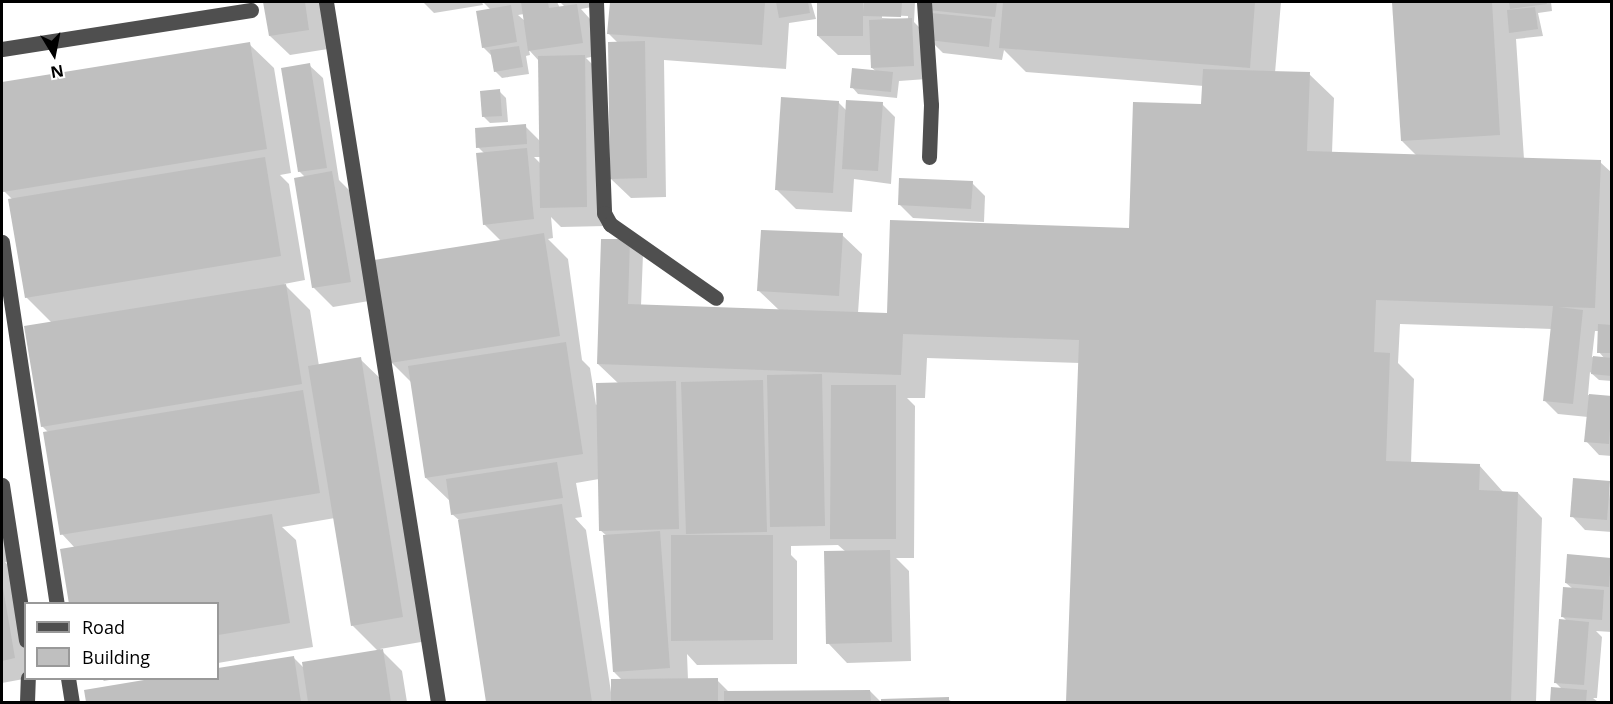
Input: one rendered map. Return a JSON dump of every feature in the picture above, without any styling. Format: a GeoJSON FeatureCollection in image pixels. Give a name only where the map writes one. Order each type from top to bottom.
{"type":"FeatureCollection","features":[{"type":"Feature","properties":{"kind":"street"},"geometry":{"type":"LineString","coordinates":[[326,2],[438,702]]}},
{"type":"Feature","properties":{"kind":"street"},"geometry":{"type":"LineString","coordinates":[[596,2],[604,213],[610,224],[716,298]]}},
{"type":"Feature","properties":{"kind":"street"},"geometry":{"type":"LineString","coordinates":[[924,2],[932,105],[929,157]]}},
{"type":"Feature","properties":{"kind":"street"},"geometry":{"type":"LineString","coordinates":[[2,49],[251,10]]}},
{"type":"Feature","properties":{"kind":"street"},"geometry":{"type":"LineString","coordinates":[[2,242],[57,602]]}},
{"type":"Feature","properties":{"kind":"street"},"geometry":{"type":"LineString","coordinates":[[2,485],[24,627]]}},
{"type":"Feature","properties":{"kind":"street"},"geometry":{"type":"LineString","coordinates":[[27,702],[28,680]]}},
{"type":"Feature","properties":{"kind":"street"},"geometry":{"type":"LineString","coordinates":[[69,680],[72,702]]}},
{"type":"Feature","properties":{"kind":"building"},"geometry":{"type":"Polygon","coordinates":[[[263,2],[305,2],[309,30],[269,36],[263,2]]]}},
{"type":"Feature","properties":{"kind":"building"},"geometry":{"type":"Polygon","coordinates":[[[521,2],[548,2],[549,8],[577,4],[583,43],[528,51],[521,2]]]}},
{"type":"Feature","properties":{"kind":"building"},"geometry":{"type":"Polygon","coordinates":[[[610,2],[765,2],[762,45],[607,34],[610,2]]]}},
{"type":"Feature","properties":{"kind":"building"},"geometry":{"type":"Polygon","coordinates":[[[776,2],[808,2],[810,13],[779,18],[776,2]]]}},
{"type":"Feature","properties":{"kind":"building"},"geometry":{"type":"Polygon","coordinates":[[[817,2],[863,2],[864,12],[864,2],[902,2],[901,17],[863,16],[863,36],[817,36],[817,2]]]}},
{"type":"Feature","properties":{"kind":"building"},"geometry":{"type":"Polygon","coordinates":[[[929,2],[997,2],[995,17],[928,10],[929,2]]]}},
{"type":"Feature","properties":{"kind":"building"},"geometry":{"type":"Polygon","coordinates":[[[1003,2],[1255,2],[1250,68],[999,48],[1003,2]]]}},
{"type":"Feature","properties":{"kind":"building"},"geometry":{"type":"Polygon","coordinates":[[[1392,2],[1492,2],[1500,135],[1401,141],[1392,2]]]}},
{"type":"Feature","properties":{"kind":"building"},"geometry":{"type":"Polygon","coordinates":[[[1509,2],[1546,2],[1547,4],[1510,9],[1509,2]]]}},
{"type":"Feature","properties":{"kind":"building"},"geometry":{"type":"Polygon","coordinates":[[[511,5],[517,42],[482,48],[476,11],[511,5]]]}},
{"type":"Feature","properties":{"kind":"building"},"geometry":{"type":"Polygon","coordinates":[[[1535,7],[1538,29],[1509,33],[1507,10],[1535,7]]]}},
{"type":"Feature","properties":{"kind":"building"},"geometry":{"type":"Polygon","coordinates":[[[931,13],[992,19],[989,47],[928,40],[931,13]]]}},
{"type":"Feature","properties":{"kind":"building"},"geometry":{"type":"Polygon","coordinates":[[[912,18],[914,66],[871,68],[869,20],[912,18]]]}},
{"type":"Feature","properties":{"kind":"building"},"geometry":{"type":"Polygon","coordinates":[[[645,41],[647,178],[610,179],[608,42],[645,41]]]}},
{"type":"Feature","properties":{"kind":"building"},"geometry":{"type":"Polygon","coordinates":[[[250,42],[267,149],[3,192],[2,82],[250,42]]]}},
{"type":"Feature","properties":{"kind":"building"},"geometry":{"type":"Polygon","coordinates":[[[519,46],[523,67],[494,72],[490,50],[519,46]]]}},
{"type":"Feature","properties":{"kind":"building"},"geometry":{"type":"Polygon","coordinates":[[[585,55],[587,207],[540,208],[538,56],[585,55]]]}},
{"type":"Feature","properties":{"kind":"building"},"geometry":{"type":"Polygon","coordinates":[[[310,63],[327,168],[298,172],[281,68],[310,63]]]}},
{"type":"Feature","properties":{"kind":"building"},"geometry":{"type":"Polygon","coordinates":[[[852,68],[893,72],[891,92],[850,88],[852,68]]]}},
{"type":"Feature","properties":{"kind":"building"},"geometry":{"type":"Polygon","coordinates":[[[1203,69],[1310,72],[1307,151],[1601,160],[1595,308],[1559,307],[1583,310],[1573,404],[1543,401],[1553,306],[1376,300],[1374,352],[1390,353],[1386,461],[1480,464],[1479,490],[1518,492],[1511,702],[1066,702],[1079,340],[903,334],[901,375],[597,364],[601,239],[630,239],[628,304],[887,313],[890,220],[1129,228],[1133,102],[1201,104],[1203,69]]]}},
{"type":"Feature","properties":{"kind":"building"},"geometry":{"type":"Polygon","coordinates":[[[500,89],[502,116],[482,117],[480,91],[500,89]]]}},
{"type":"Feature","properties":{"kind":"building"},"geometry":{"type":"Polygon","coordinates":[[[781,97],[839,101],[833,193],[775,190],[781,97]]]}},
{"type":"Feature","properties":{"kind":"building"},"geometry":{"type":"Polygon","coordinates":[[[846,100],[883,102],[878,171],[842,169],[846,100]]]}},
{"type":"Feature","properties":{"kind":"building"},"geometry":{"type":"Polygon","coordinates":[[[526,124],[527,144],[476,148],[475,128],[526,124]]]}},
{"type":"Feature","properties":{"kind":"building"},"geometry":{"type":"Polygon","coordinates":[[[527,148],[534,219],[483,225],[476,153],[527,148]]]}},
{"type":"Feature","properties":{"kind":"building"},"geometry":{"type":"Polygon","coordinates":[[[265,157],[281,256],[25,298],[8,199],[265,157]]]}},
{"type":"Feature","properties":{"kind":"building"},"geometry":{"type":"Polygon","coordinates":[[[332,171],[351,282],[312,288],[294,178],[332,171]]]}},
{"type":"Feature","properties":{"kind":"building"},"geometry":{"type":"Polygon","coordinates":[[[899,178],[973,181],[971,209],[898,205],[899,178]]]}},
{"type":"Feature","properties":{"kind":"building"},"geometry":{"type":"Polygon","coordinates":[[[761,230],[843,233],[839,296],[757,291],[761,230]]]}},
{"type":"Feature","properties":{"kind":"building"},"geometry":{"type":"Polygon","coordinates":[[[544,233],[560,336],[390,363],[374,260],[544,233]]]}},
{"type":"Feature","properties":{"kind":"building"},"geometry":{"type":"Polygon","coordinates":[[[286,284],[302,384],[41,427],[24,326],[286,284]]]}},
{"type":"Feature","properties":{"kind":"building"},"geometry":{"type":"Polygon","coordinates":[[[1598,324],[1612,325],[1612,353],[1597,353],[1598,324]]]}},
{"type":"Feature","properties":{"kind":"building"},"geometry":{"type":"Polygon","coordinates":[[[566,342],[583,454],[425,478],[408,366],[566,342]]]}},
{"type":"Feature","properties":{"kind":"building"},"geometry":{"type":"Polygon","coordinates":[[[1593,356],[1612,358],[1612,376],[1591,374],[1593,356]]]}},
{"type":"Feature","properties":{"kind":"building"},"geometry":{"type":"Polygon","coordinates":[[[361,357],[403,617],[351,626],[308,366],[361,357]]]}},
{"type":"Feature","properties":{"kind":"building"},"geometry":{"type":"Polygon","coordinates":[[[822,374],[825,526],[770,527],[767,375],[822,374]]]}},
{"type":"Feature","properties":{"kind":"building"},"geometry":{"type":"Polygon","coordinates":[[[763,380],[767,532],[686,534],[681,382],[763,380]]]}},
{"type":"Feature","properties":{"kind":"building"},"geometry":{"type":"Polygon","coordinates":[[[676,381],[679,529],[599,531],[596,383],[676,381]]]}},
{"type":"Feature","properties":{"kind":"building"},"geometry":{"type":"Polygon","coordinates":[[[831,385],[896,385],[896,539],[830,539],[831,385]]]}},
{"type":"Feature","properties":{"kind":"building"},"geometry":{"type":"Polygon","coordinates":[[[303,390],[320,493],[60,535],[43,432],[303,390]]]}},
{"type":"Feature","properties":{"kind":"building"},"geometry":{"type":"Polygon","coordinates":[[[1589,394],[1612,396],[1609,444],[1584,442],[1589,394]]]}},
{"type":"Feature","properties":{"kind":"building"},"geometry":{"type":"Polygon","coordinates":[[[557,462],[563,498],[451,515],[446,479],[557,462]]]}},
{"type":"Feature","properties":{"kind":"building"},"geometry":{"type":"Polygon","coordinates":[[[1573,478],[1610,481],[1607,520],[1570,517],[1573,478]]]}},
{"type":"Feature","properties":{"kind":"building"},"geometry":{"type":"Polygon","coordinates":[[[562,504],[592,702],[486,702],[458,520],[562,504]]]}},
{"type":"Feature","properties":{"kind":"building"},"geometry":{"type":"Polygon","coordinates":[[[272,514],[290,623],[219,635],[219,602],[69,602],[60,549],[272,514]]]}},
{"type":"Feature","properties":{"kind":"building"},"geometry":{"type":"Polygon","coordinates":[[[660,531],[670,668],[613,672],[603,535],[660,531]]]}},
{"type":"Feature","properties":{"kind":"building"},"geometry":{"type":"Polygon","coordinates":[[[671,535],[773,535],[773,640],[671,641],[671,535]]]}},
{"type":"Feature","properties":{"kind":"building"},"geometry":{"type":"Polygon","coordinates":[[[890,550],[892,642],[826,644],[824,551],[890,550]]]}},
{"type":"Feature","properties":{"kind":"building"},"geometry":{"type":"Polygon","coordinates":[[[1567,554],[1611,558],[1609,587],[1565,583],[1567,554]]]}},
{"type":"Feature","properties":{"kind":"building"},"geometry":{"type":"Polygon","coordinates":[[[2,582],[15,658],[2,661],[2,582]]]}},
{"type":"Feature","properties":{"kind":"building"},"geometry":{"type":"Polygon","coordinates":[[[1563,587],[1604,590],[1602,620],[1561,617],[1563,587]]]}},
{"type":"Feature","properties":{"kind":"building"},"geometry":{"type":"Polygon","coordinates":[[[1559,619],[1589,622],[1584,685],[1554,683],[1559,619]]]}},
{"type":"Feature","properties":{"kind":"building"},"geometry":{"type":"Polygon","coordinates":[[[383,649],[391,702],[308,702],[302,662],[383,649]]]}},
{"type":"Feature","properties":{"kind":"building"},"geometry":{"type":"Polygon","coordinates":[[[294,656],[301,702],[86,702],[84,690],[144,680],[219,680],[219,668],[294,656]]]}},
{"type":"Feature","properties":{"kind":"building"},"geometry":{"type":"Polygon","coordinates":[[[718,678],[718,702],[611,702],[611,679],[718,678]]]}},
{"type":"Feature","properties":{"kind":"building"},"geometry":{"type":"Polygon","coordinates":[[[1551,687],[1587,690],[1586,702],[1550,702],[1551,687]]]}},
{"type":"Feature","properties":{"kind":"building"},"geometry":{"type":"Polygon","coordinates":[[[870,690],[871,702],[724,702],[724,691],[870,690]]]}},
{"type":"Feature","properties":{"kind":"building"},"geometry":{"type":"Polygon","coordinates":[[[949,697],[949,702],[881,702],[881,699],[949,697]]]}}]}
